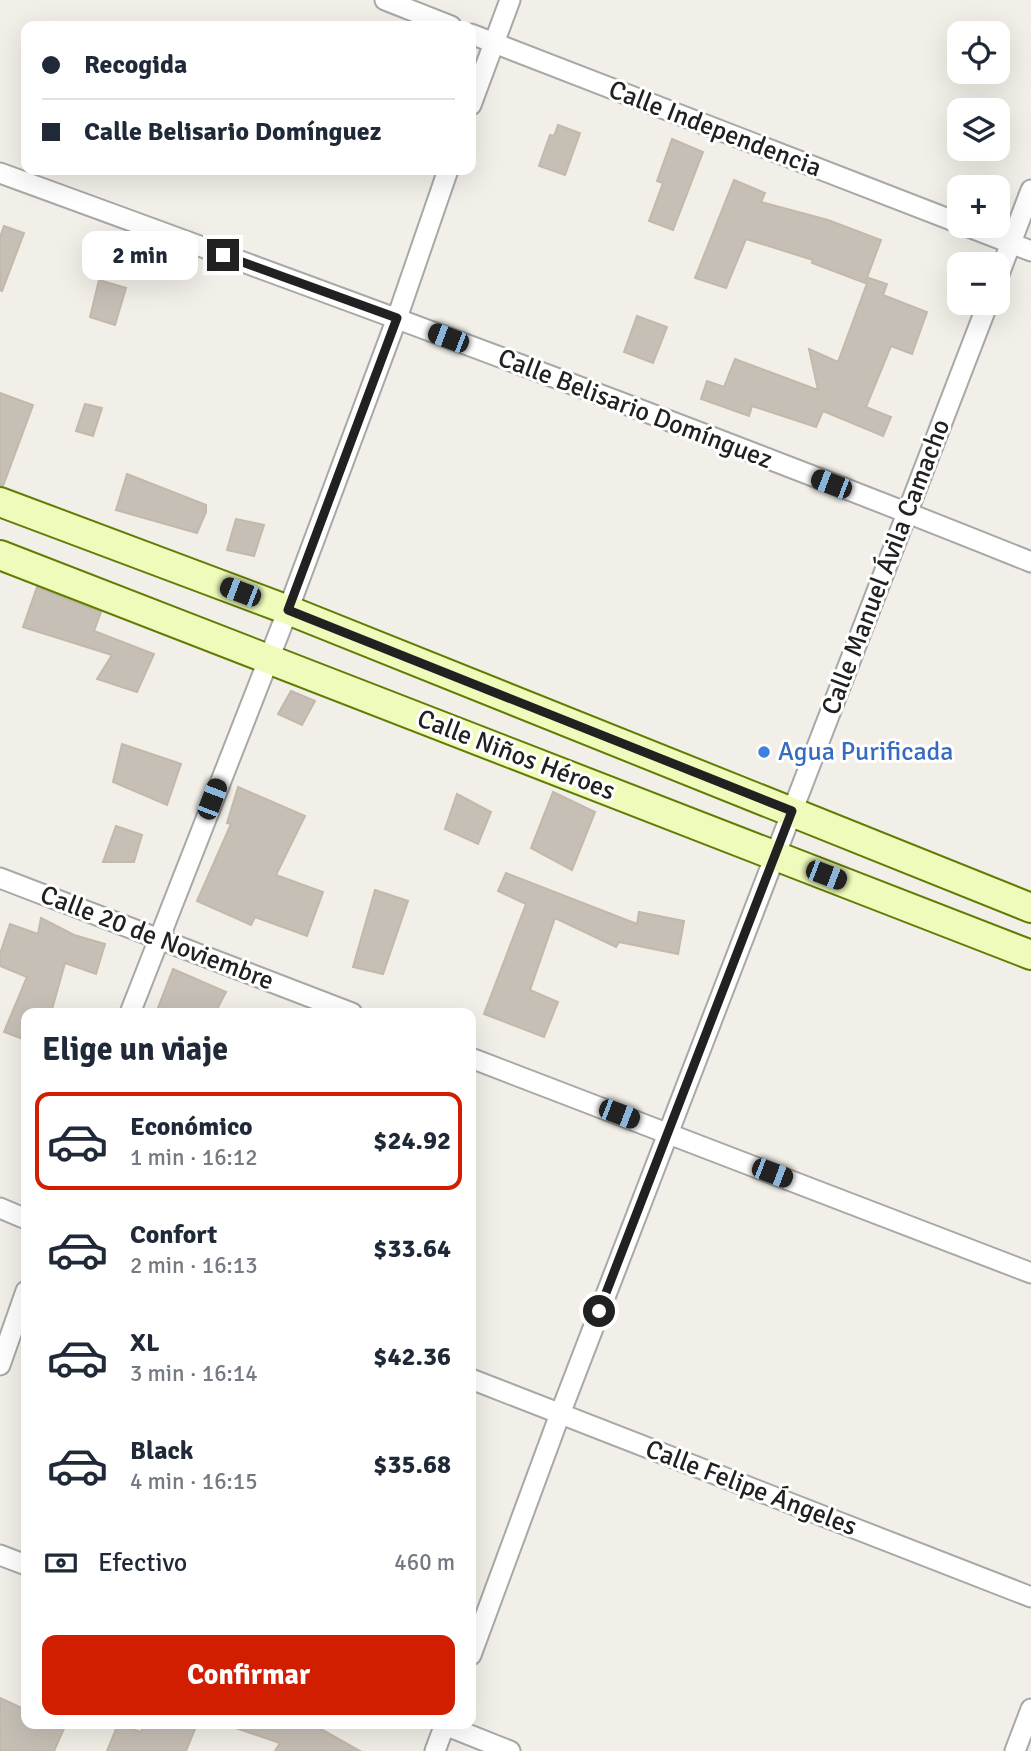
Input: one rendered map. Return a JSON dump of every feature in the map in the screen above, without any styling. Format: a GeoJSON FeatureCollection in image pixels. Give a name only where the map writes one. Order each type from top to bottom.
{"type":"FeatureCollection","features":[{"type":"Feature","properties":{"kind":"street"},"geometry":{"type":"LineString","coordinates":[[385,0],[438,21]]}},
{"type":"Feature","properties":{"kind":"street"},"geometry":{"type":"LineString","coordinates":[[476,91],[510,0]]}},
{"type":"Feature","properties":{"kind":"street","name":"Calle Independencia"},"geometry":{"type":"LineString","coordinates":[[476,36],[947,218]]}},
{"type":"Feature","properties":{"kind":"street","name":"Calle Belisario Domínguez"},"geometry":{"type":"LineString","coordinates":[[0,173],[397,318],[1031,562]]}},
{"type":"Feature","properties":{"kind":"street"},"geometry":{"type":"LineString","coordinates":[[132,1008],[288,610],[397,318],[446,175]]}},
{"type":"Feature","properties":{"kind":"street"},"geometry":{"type":"LineString","coordinates":[[1008,252],[1031,190]]}},
{"type":"Feature","properties":{"kind":"street"},"geometry":{"type":"LineString","coordinates":[[998,238],[1031,251]]}},
{"type":"Feature","properties":{"kind":"street","name":"Calle Manuel Ávila Camacho"},"geometry":{"type":"LineString","coordinates":[[476,1641],[560,1414],[983,315]]}},
{"type":"Feature","properties":{"kind":"street","name":"Calle Niños Héroes"},"geometry":{"type":"LineString","coordinates":[[0,502],[288,610],[1031,908]]}},
{"type":"Feature","properties":{"kind":"street","name":"Calle Niños Héroes"},"geometry":{"type":"LineString","coordinates":[[0,555],[1031,955]]}},
{"type":"Feature","properties":{"kind":"street","name":"Calle 20 de Noviembre"},"geometry":{"type":"LineString","coordinates":[[0,878],[339,1008]]}},
{"type":"Feature","properties":{"kind":"street"},"geometry":{"type":"LineString","coordinates":[[476,1060],[1031,1273]]}},
{"type":"Feature","properties":{"kind":"street"},"geometry":{"type":"LineString","coordinates":[[0,1208],[21,1217]]}},
{"type":"Feature","properties":{"kind":"street"},"geometry":{"type":"LineString","coordinates":[[0,1365],[21,1305]]}},
{"type":"Feature","properties":{"kind":"street","name":"Calle Felipe Ángeles"},"geometry":{"type":"LineString","coordinates":[[476,1381],[1031,1597]]}},
{"type":"Feature","properties":{"kind":"street"},"geometry":{"type":"LineString","coordinates":[[0,1555],[21,1563]]}},
{"type":"Feature","properties":{"kind":"street"},"geometry":{"type":"LineString","coordinates":[[1015,1751],[1031,1709]]}},
{"type":"Feature","properties":{"kind":"street"},"geometry":{"type":"LineString","coordinates":[[435,1751],[442,1729]]}},
{"type":"Feature","properties":{"kind":"street"},"geometry":{"type":"LineString","coordinates":[[456,1729],[510,1751]]}},
{"type":"Feature","properties":{"kind":"building"},"geometry":{"type":"Polygon","coordinates":[[[558,125],[580,133],[565,175],[539,166],[550,135],[554,136],[558,125]]]}},
{"type":"Feature","properties":{"kind":"building"},"geometry":{"type":"Polygon","coordinates":[[[672,139],[703,152],[673,230],[649,221],[663,183],[657,181],[672,139]]]}},
{"type":"Feature","properties":{"kind":"building"},"geometry":{"type":"Polygon","coordinates":[[[734,180],[765,193],[761,202],[828,220],[881,240],[865,283],[812,263],[813,260],[746,239],[726,288],[695,278],[734,180]]]}},
{"type":"Feature","properties":{"kind":"building"},"geometry":{"type":"Polygon","coordinates":[[[4,226],[24,233],[2,291],[0,237],[4,226]]]}},
{"type":"Feature","properties":{"kind":"building"},"geometry":{"type":"Polygon","coordinates":[[[869,278],[887,284],[883,295],[927,312],[912,354],[891,346],[866,407],[891,417],[883,436],[823,411],[816,427],[752,406],[749,416],[701,399],[707,381],[724,387],[735,359],[818,390],[809,349],[838,362],[869,278]]]}},
{"type":"Feature","properties":{"kind":"building"},"geometry":{"type":"Polygon","coordinates":[[[99,280],[126,288],[115,325],[90,317],[99,280]]]}},
{"type":"Feature","properties":{"kind":"building"},"geometry":{"type":"Polygon","coordinates":[[[637,316],[667,327],[653,363],[624,352],[637,316]]]}},
{"type":"Feature","properties":{"kind":"building"},"geometry":{"type":"Polygon","coordinates":[[[0,393],[33,405],[3,486],[0,486],[0,393]]]}},
{"type":"Feature","properties":{"kind":"building"},"geometry":{"type":"Polygon","coordinates":[[[85,404],[102,408],[93,436],[76,431],[85,404]]]}},
{"type":"Feature","properties":{"kind":"building"},"geometry":{"type":"Polygon","coordinates":[[[127,474],[206,505],[206,512],[197,533],[116,510],[127,474]]]}},
{"type":"Feature","properties":{"kind":"building"},"geometry":{"type":"Polygon","coordinates":[[[236,519],[264,525],[254,556],[227,550],[236,519]]]}},
{"type":"Feature","properties":{"kind":"building"},"geometry":{"type":"Polygon","coordinates":[[[37,587],[101,612],[94,631],[154,654],[137,692],[97,679],[112,655],[23,627],[37,587]]]}},
{"type":"Feature","properties":{"kind":"building"},"geometry":{"type":"Polygon","coordinates":[[[291,691],[315,701],[302,725],[278,714],[291,691]]]}},
{"type":"Feature","properties":{"kind":"building"},"geometry":{"type":"Polygon","coordinates":[[[122,744],[181,764],[167,805],[113,782],[122,744]]]}},
{"type":"Feature","properties":{"kind":"building"},"geometry":{"type":"Polygon","coordinates":[[[238,787],[305,816],[276,875],[323,892],[307,936],[255,917],[251,925],[197,901],[231,824],[227,823],[238,787]]]}},
{"type":"Feature","properties":{"kind":"building"},"geometry":{"type":"Polygon","coordinates":[[[553,792],[595,812],[572,870],[531,848],[553,792]]]}},
{"type":"Feature","properties":{"kind":"building"},"geometry":{"type":"Polygon","coordinates":[[[457,794],[491,812],[478,844],[445,829],[457,794]]]}},
{"type":"Feature","properties":{"kind":"building"},"geometry":{"type":"Polygon","coordinates":[[[116,826],[142,835],[134,862],[103,862],[116,826]]]}},
{"type":"Feature","properties":{"kind":"building"},"geometry":{"type":"Polygon","coordinates":[[[506,873],[637,924],[639,912],[684,921],[678,954],[619,942],[616,947],[555,918],[530,990],[558,1002],[544,1037],[484,1014],[526,904],[498,891],[506,873]]]}},
{"type":"Feature","properties":{"kind":"building"},"geometry":{"type":"Polygon","coordinates":[[[375,890],[408,901],[383,974],[353,967],[375,890]]]}},
{"type":"Feature","properties":{"kind":"building"},"geometry":{"type":"Polygon","coordinates":[[[41,918],[74,935],[105,944],[96,974],[65,963],[52,1008],[21,1008],[21,1038],[4,1032],[27,977],[0,966],[0,954],[10,924],[38,934],[41,918]]]}},
{"type":"Feature","properties":{"kind":"building"},"geometry":{"type":"Polygon","coordinates":[[[173,969],[226,992],[218,1008],[158,1008],[173,969]]]}},
{"type":"Feature","properties":{"kind":"building"},"geometry":{"type":"Polygon","coordinates":[[[0,1698],[21,1708],[21,1729],[64,1729],[54,1751],[0,1751],[0,1698]]]}},
{"type":"Feature","properties":{"kind":"building"},"geometry":{"type":"Polygon","coordinates":[[[116,1729],[141,1732],[142,1729],[195,1729],[186,1751],[107,1751],[116,1729]]]}},
{"type":"Feature","properties":{"kind":"building"},"geometry":{"type":"Polygon","coordinates":[[[239,1729],[321,1729],[360,1751],[275,1751],[280,1743],[239,1729]]]}},
{"type":"Feature","properties":{"kind":"place","name":"Agua Purificada"},"geometry":{"type":"Point","coordinates":[764,752]}},
{"type":"Feature","properties":{"kind":"route"},"geometry":{"type":"LineString","coordinates":[[223,255],[397,318],[288,610],[792,811],[599,1311]]}}]}
